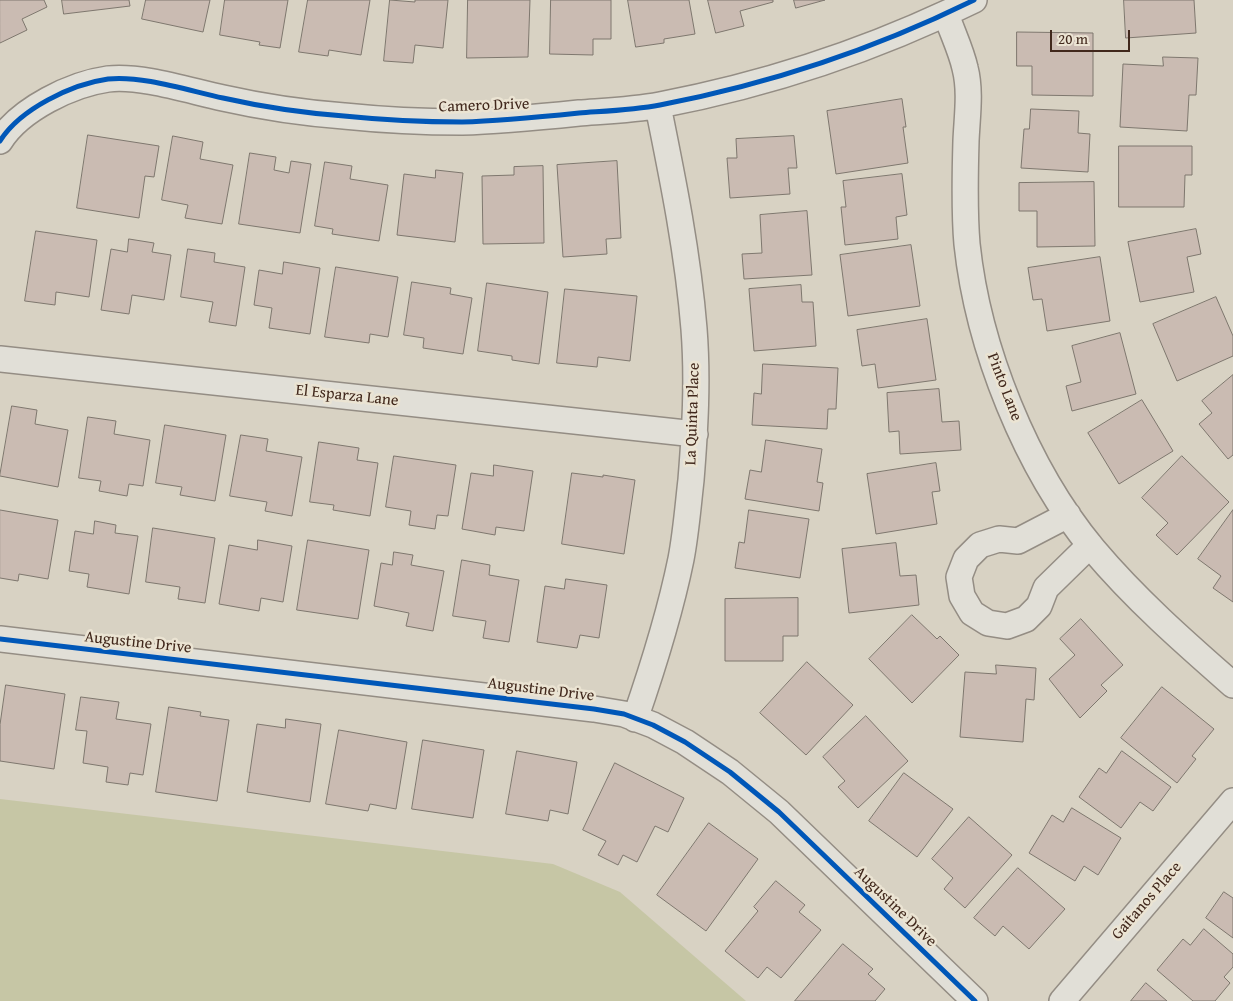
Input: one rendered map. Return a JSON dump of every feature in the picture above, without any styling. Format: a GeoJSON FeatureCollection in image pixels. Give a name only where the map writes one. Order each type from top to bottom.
{"type":"FeatureCollection","features":[{"type":"Feature","properties":{"kind":"street","name":"Camero Drive"},"geometry":{"type":"LineString","coordinates":[[0,141],[4,134],[28,113],[52,97],[81,85],[108,79],[129,78],[251,104],[343,116],[401,120],[463,122],[658,106],[752,84],[835,59],[922,25],[974,0]]}},
{"type":"Feature","properties":{"kind":"street","name":"Pinto Lane"},"geometry":{"type":"LineString","coordinates":[[946,14],[966,69],[968,103],[966,170],[967,244],[976,298],[992,358],[1016,418],[1036,462],[1068,514],[1090,545],[1158,618],[1233,685]]}},
{"type":"Feature","properties":{"kind":"street","name":"La Quinta Place"},"geometry":{"type":"LineString","coordinates":[[635,719],[666,615],[680,559],[689,498],[695,434],[694,330],[686,260],[658,106]]}},
{"type":"Feature","properties":{"kind":"street","name":"El Esparza Lane"},"geometry":{"type":"LineString","coordinates":[[0,359],[695,434]]}},
{"type":"Feature","properties":{"kind":"street"},"geometry":{"type":"LineString","coordinates":[[1068,514],[1018,541],[999,539],[980,545],[966,559],[960,577],[962,596],[972,613],[988,623],[1007,626],[1026,620],[1040,606],[1046,588],[1090,545]]}},
{"type":"Feature","properties":{"kind":"street","name":"Augustine Drive"},"geometry":{"type":"LineString","coordinates":[[0,639],[624,714],[653,725],[685,742],[730,772],[779,812],[976,1001]]}},
{"type":"Feature","properties":{"kind":"street","name":"Gaitanos Place"},"geometry":{"type":"LineString","coordinates":[[1062,1001],[1233,801]]}},
{"type":"Feature","properties":{"kind":"green space"},"geometry":{"type":"Polygon","coordinates":[[[0,799],[553,864],[620,892],[746,1001],[0,1001],[0,799]]]}},
{"type":"Feature","properties":{"kind":"building"},"geometry":{"type":"Polygon","coordinates":[[[0,0],[44,0],[47,7],[22,19],[27,30],[0,43],[0,0]]]}},
{"type":"Feature","properties":{"kind":"building"},"geometry":{"type":"Polygon","coordinates":[[[62,0],[129,0],[130,6],[64,14],[62,0]]]}},
{"type":"Feature","properties":{"kind":"building"},"geometry":{"type":"Polygon","coordinates":[[[146,0],[210,0],[203,32],[142,19],[146,0]]]}},
{"type":"Feature","properties":{"kind":"building"},"geometry":{"type":"Polygon","coordinates":[[[225,0],[288,0],[280,48],[259,45],[260,42],[220,35],[225,0]]]}},
{"type":"Feature","properties":{"kind":"building"},"geometry":{"type":"Polygon","coordinates":[[[308,0],[370,0],[361,55],[329,50],[328,56],[299,52],[308,0]]]}},
{"type":"Feature","properties":{"kind":"building"},"geometry":{"type":"Polygon","coordinates":[[[390,0],[415,2],[415,0],[448,0],[443,48],[415,45],[413,63],[384,61],[390,0]]]}},
{"type":"Feature","properties":{"kind":"building"},"geometry":{"type":"Polygon","coordinates":[[[468,0],[530,0],[528,57],[467,58],[468,0]]]}},
{"type":"Feature","properties":{"kind":"building"},"geometry":{"type":"Polygon","coordinates":[[[551,0],[611,0],[611,39],[593,39],[593,55],[550,54],[551,0]]]}},
{"type":"Feature","properties":{"kind":"building"},"geometry":{"type":"Polygon","coordinates":[[[628,0],[689,0],[695,34],[664,39],[664,43],[636,47],[628,0]]]}},
{"type":"Feature","properties":{"kind":"building"},"geometry":{"type":"Polygon","coordinates":[[[708,0],[773,0],[773,2],[740,11],[744,26],[716,33],[708,0]]]}},
{"type":"Feature","properties":{"kind":"building"},"geometry":{"type":"Polygon","coordinates":[[[794,0],[825,0],[796,8],[794,0]]]}},
{"type":"Feature","properties":{"kind":"building"},"geometry":{"type":"Polygon","coordinates":[[[1124,0],[1194,0],[1196,33],[1126,38],[1124,0]]]}},
{"type":"Feature","properties":{"kind":"building"},"geometry":{"type":"Polygon","coordinates":[[[1017,32],[1093,33],[1093,96],[1032,95],[1032,66],[1017,66],[1017,32]]]}},
{"type":"Feature","properties":{"kind":"building"},"geometry":{"type":"Polygon","coordinates":[[[1163,57],[1198,58],[1196,95],[1189,95],[1187,131],[1120,127],[1123,64],[1163,66],[1163,57]]]}},
{"type":"Feature","properties":{"kind":"building"},"geometry":{"type":"Polygon","coordinates":[[[902,99],[906,127],[903,127],[908,163],[836,174],[827,111],[902,99]]]}},
{"type":"Feature","properties":{"kind":"building"},"geometry":{"type":"Polygon","coordinates":[[[1031,109],[1079,111],[1078,133],[1090,134],[1088,172],[1021,168],[1024,129],[1029,129],[1031,109]]]}},
{"type":"Feature","properties":{"kind":"building"},"geometry":{"type":"Polygon","coordinates":[[[88,135],[159,146],[154,177],[145,176],[139,218],[77,208],[88,135]]]}},
{"type":"Feature","properties":{"kind":"building"},"geometry":{"type":"Polygon","coordinates":[[[173,136],[203,142],[200,159],[233,165],[222,224],[185,218],[188,205],[162,200],[173,136]]]}},
{"type":"Feature","properties":{"kind":"building"},"geometry":{"type":"Polygon","coordinates":[[[794,136],[797,168],[788,168],[790,194],[730,198],[727,158],[737,158],[736,139],[794,136]]]}},
{"type":"Feature","properties":{"kind":"building"},"geometry":{"type":"Polygon","coordinates":[[[1119,146],[1192,146],[1192,175],[1185,175],[1184,207],[1119,207],[1119,146]]]}},
{"type":"Feature","properties":{"kind":"building"},"geometry":{"type":"Polygon","coordinates":[[[250,153],[276,157],[274,170],[289,173],[291,161],[311,164],[300,233],[239,224],[250,153]]]}},
{"type":"Feature","properties":{"kind":"building"},"geometry":{"type":"Polygon","coordinates":[[[617,161],[621,238],[606,239],[607,254],[563,257],[557,165],[617,161]]]}},
{"type":"Feature","properties":{"kind":"building"},"geometry":{"type":"Polygon","coordinates":[[[325,162],[352,166],[350,179],[388,185],[379,241],[332,234],[333,229],[315,226],[325,162]]]}},
{"type":"Feature","properties":{"kind":"building"},"geometry":{"type":"Polygon","coordinates":[[[543,166],[544,243],[483,244],[482,176],[514,175],[514,167],[543,166]]]}},
{"type":"Feature","properties":{"kind":"building"},"geometry":{"type":"Polygon","coordinates":[[[436,170],[463,173],[455,242],[397,235],[404,174],[435,178],[436,170]]]}},
{"type":"Feature","properties":{"kind":"building"},"geometry":{"type":"Polygon","coordinates":[[[902,174],[907,215],[896,217],[898,239],[845,245],[841,207],[846,207],[843,181],[902,174]]]}},
{"type":"Feature","properties":{"kind":"building"},"geometry":{"type":"Polygon","coordinates":[[[1094,182],[1095,246],[1037,247],[1037,211],[1019,211],[1019,183],[1094,182]]]}},
{"type":"Feature","properties":{"kind":"building"},"geometry":{"type":"Polygon","coordinates":[[[807,211],[812,275],[744,279],[742,254],[762,253],[760,215],[807,211]]]}},
{"type":"Feature","properties":{"kind":"building"},"geometry":{"type":"Polygon","coordinates":[[[1196,229],[1201,254],[1187,257],[1194,292],[1140,302],[1128,242],[1196,229]]]}},
{"type":"Feature","properties":{"kind":"building"},"geometry":{"type":"Polygon","coordinates":[[[36,231],[97,240],[89,297],[56,292],[55,305],[25,301],[36,231]]]}},
{"type":"Feature","properties":{"kind":"building"},"geometry":{"type":"Polygon","coordinates":[[[129,239],[154,243],[152,252],[171,255],[164,300],[132,295],[129,314],[101,310],[111,249],[127,252],[129,239]]]}},
{"type":"Feature","properties":{"kind":"building"},"geometry":{"type":"Polygon","coordinates":[[[911,245],[920,306],[848,316],[840,255],[911,245]]]}},
{"type":"Feature","properties":{"kind":"building"},"geometry":{"type":"Polygon","coordinates":[[[188,249],[215,253],[214,262],[245,267],[236,326],[209,322],[213,302],[181,297],[188,249]]]}},
{"type":"Feature","properties":{"kind":"building"},"geometry":{"type":"Polygon","coordinates":[[[1100,257],[1110,321],[1047,331],[1042,299],[1033,300],[1028,268],[1100,257]]]}},
{"type":"Feature","properties":{"kind":"building"},"geometry":{"type":"Polygon","coordinates":[[[284,262],[320,268],[310,334],[269,328],[272,308],[254,305],[259,270],[282,274],[284,262]]]}},
{"type":"Feature","properties":{"kind":"building"},"geometry":{"type":"Polygon","coordinates":[[[336,267],[398,277],[388,337],[370,334],[369,343],[325,337],[336,267]]]}},
{"type":"Feature","properties":{"kind":"building"},"geometry":{"type":"Polygon","coordinates":[[[412,282],[451,288],[450,294],[472,298],[463,354],[423,348],[424,338],[404,335],[412,282]]]}},
{"type":"Feature","properties":{"kind":"building"},"geometry":{"type":"Polygon","coordinates":[[[487,283],[548,292],[539,364],[512,360],[512,356],[478,351],[487,283]]]}},
{"type":"Feature","properties":{"kind":"building"},"geometry":{"type":"Polygon","coordinates":[[[801,285],[802,302],[813,302],[816,346],[754,351],[749,289],[801,285]]]}},
{"type":"Feature","properties":{"kind":"building"},"geometry":{"type":"Polygon","coordinates":[[[565,289],[637,296],[630,361],[598,357],[597,367],[557,363],[565,289]]]}},
{"type":"Feature","properties":{"kind":"building"},"geometry":{"type":"Polygon","coordinates":[[[1216,297],[1233,336],[1233,356],[1177,381],[1153,324],[1216,297]]]}},
{"type":"Feature","properties":{"kind":"building"},"geometry":{"type":"Polygon","coordinates":[[[927,319],[936,380],[878,388],[875,364],[862,366],[857,330],[927,319]]]}},
{"type":"Feature","properties":{"kind":"building"},"geometry":{"type":"Polygon","coordinates":[[[1120,333],[1136,394],[1072,411],[1066,386],[1081,382],[1072,346],[1120,333]]]}},
{"type":"Feature","properties":{"kind":"building"},"geometry":{"type":"Polygon","coordinates":[[[763,364],[838,368],[836,409],[828,409],[827,429],[752,425],[754,393],[761,394],[763,364]]]}},
{"type":"Feature","properties":{"kind":"building"},"geometry":{"type":"Polygon","coordinates":[[[1233,375],[1233,455],[1228,459],[1199,424],[1212,413],[1202,401],[1233,375]]]}},
{"type":"Feature","properties":{"kind":"building"},"geometry":{"type":"Polygon","coordinates":[[[939,389],[942,422],[959,421],[961,450],[900,454],[899,431],[889,432],[887,393],[939,389]]]}},
{"type":"Feature","properties":{"kind":"building"},"geometry":{"type":"Polygon","coordinates":[[[1142,400],[1173,451],[1119,484],[1088,433],[1142,400]]]}},
{"type":"Feature","properties":{"kind":"building"},"geometry":{"type":"Polygon","coordinates":[[[12,406],[37,410],[35,424],[68,430],[58,487],[0,476],[12,406]]]}},
{"type":"Feature","properties":{"kind":"building"},"geometry":{"type":"Polygon","coordinates":[[[88,417],[116,421],[114,434],[150,440],[143,486],[129,484],[127,496],[99,491],[101,481],[79,478],[88,417]]]}},
{"type":"Feature","properties":{"kind":"building"},"geometry":{"type":"Polygon","coordinates":[[[165,425],[226,435],[215,501],[180,495],[182,487],[156,483],[165,425]]]}},
{"type":"Feature","properties":{"kind":"building"},"geometry":{"type":"Polygon","coordinates":[[[241,435],[268,439],[266,451],[302,457],[292,516],[265,511],[267,502],[230,496],[241,435]]]}},
{"type":"Feature","properties":{"kind":"building"},"geometry":{"type":"Polygon","coordinates":[[[766,440],[822,449],[817,482],[823,483],[819,511],[745,499],[750,470],[761,472],[766,440]]]}},
{"type":"Feature","properties":{"kind":"building"},"geometry":{"type":"Polygon","coordinates":[[[319,442],[359,448],[357,460],[378,463],[370,516],[333,510],[334,505],[310,502],[319,442]]]}},
{"type":"Feature","properties":{"kind":"building"},"geometry":{"type":"Polygon","coordinates":[[[394,456],[456,465],[448,516],[437,515],[435,529],[409,525],[411,511],[386,507],[394,456]]]}},
{"type":"Feature","properties":{"kind":"building"},"geometry":{"type":"Polygon","coordinates":[[[1182,456],[1229,502],[1177,555],[1156,535],[1168,523],[1142,498],[1182,456]]]}},
{"type":"Feature","properties":{"kind":"building"},"geometry":{"type":"Polygon","coordinates":[[[936,463],[940,491],[932,492],[937,524],[876,534],[867,474],[936,463]]]}},
{"type":"Feature","properties":{"kind":"building"},"geometry":{"type":"Polygon","coordinates":[[[494,465],[533,471],[524,531],[496,527],[495,535],[462,529],[471,473],[493,476],[494,465]]]}},
{"type":"Feature","properties":{"kind":"building"},"geometry":{"type":"Polygon","coordinates":[[[572,473],[635,480],[624,554],[562,544],[572,473]]]}},
{"type":"Feature","properties":{"kind":"building"},"geometry":{"type":"Polygon","coordinates":[[[0,510],[58,520],[48,579],[19,574],[18,581],[0,578],[0,510]]]}},
{"type":"Feature","properties":{"kind":"building"},"geometry":{"type":"Polygon","coordinates":[[[749,510],[809,519],[800,578],[735,568],[739,542],[744,543],[749,510]]]}},
{"type":"Feature","properties":{"kind":"building"},"geometry":{"type":"Polygon","coordinates":[[[1233,510],[1233,602],[1213,588],[1221,576],[1198,559],[1233,510]]]}},
{"type":"Feature","properties":{"kind":"building"},"geometry":{"type":"Polygon","coordinates":[[[95,521],[116,525],[115,533],[138,536],[129,594],[87,587],[89,574],[69,571],[75,531],[93,534],[95,521]]]}},
{"type":"Feature","properties":{"kind":"building"},"geometry":{"type":"Polygon","coordinates":[[[153,528],[215,538],[205,603],[178,599],[180,587],[146,582],[153,528]]]}},
{"type":"Feature","properties":{"kind":"building"},"geometry":{"type":"Polygon","coordinates":[[[258,540],[292,546],[283,602],[261,598],[259,611],[219,604],[229,545],[257,550],[258,540]]]}},
{"type":"Feature","properties":{"kind":"building"},"geometry":{"type":"Polygon","coordinates":[[[308,540],[369,550],[358,619],[297,610],[308,540]]]}},
{"type":"Feature","properties":{"kind":"building"},"geometry":{"type":"Polygon","coordinates":[[[896,543],[900,576],[916,575],[919,605],[849,613],[842,549],[896,543]]]}},
{"type":"Feature","properties":{"kind":"building"},"geometry":{"type":"Polygon","coordinates":[[[394,552],[413,555],[411,565],[444,571],[433,631],[406,626],[409,613],[374,606],[381,563],[392,565],[394,552]]]}},
{"type":"Feature","properties":{"kind":"building"},"geometry":{"type":"Polygon","coordinates":[[[462,560],[490,565],[489,575],[519,580],[509,642],[483,638],[486,621],[453,616],[462,560]]]}},
{"type":"Feature","properties":{"kind":"building"},"geometry":{"type":"Polygon","coordinates":[[[566,579],[607,585],[599,638],[580,635],[577,648],[537,642],[545,586],[564,589],[566,579]]]}},
{"type":"Feature","properties":{"kind":"building"},"geometry":{"type":"Polygon","coordinates":[[[798,598],[798,636],[783,636],[783,661],[725,661],[725,599],[798,598]]]}},
{"type":"Feature","properties":{"kind":"building"},"geometry":{"type":"Polygon","coordinates":[[[912,615],[937,639],[940,636],[959,655],[912,703],[869,659],[912,615]]]}},
{"type":"Feature","properties":{"kind":"building"},"geometry":{"type":"Polygon","coordinates":[[[1081,619],[1123,665],[1101,685],[1107,691],[1080,718],[1049,679],[1075,655],[1060,639],[1081,619]]]}},
{"type":"Feature","properties":{"kind":"building"},"geometry":{"type":"Polygon","coordinates":[[[807,662],[853,705],[806,755],[760,713],[807,662]]]}},
{"type":"Feature","properties":{"kind":"building"},"geometry":{"type":"Polygon","coordinates":[[[996,665],[1036,668],[1034,700],[1026,699],[1023,742],[960,737],[965,672],[996,674],[996,665]]]}},
{"type":"Feature","properties":{"kind":"building"},"geometry":{"type":"Polygon","coordinates":[[[6,685],[65,694],[54,769],[0,761],[0,725],[6,685]]]}},
{"type":"Feature","properties":{"kind":"building"},"geometry":{"type":"Polygon","coordinates":[[[1162,687],[1214,729],[1192,756],[1196,759],[1177,783],[1121,738],[1162,687]]]}},
{"type":"Feature","properties":{"kind":"building"},"geometry":{"type":"Polygon","coordinates":[[[81,697],[119,702],[116,719],[151,724],[143,775],[130,773],[128,785],[106,782],[108,767],[83,763],[87,731],[76,730],[81,697]]]}},
{"type":"Feature","properties":{"kind":"building"},"geometry":{"type":"Polygon","coordinates":[[[169,707],[201,712],[200,716],[229,720],[217,801],[156,792],[169,707]]]}},
{"type":"Feature","properties":{"kind":"building"},"geometry":{"type":"Polygon","coordinates":[[[866,716],[908,761],[858,808],[838,787],[845,781],[823,757],[866,716]]]}},
{"type":"Feature","properties":{"kind":"building"},"geometry":{"type":"Polygon","coordinates":[[[286,719],[321,724],[310,802],[247,792],[257,724],[285,728],[286,719]]]}},
{"type":"Feature","properties":{"kind":"building"},"geometry":{"type":"Polygon","coordinates":[[[339,730],[407,742],[396,809],[370,804],[368,811],[326,804],[339,730]]]}},
{"type":"Feature","properties":{"kind":"building"},"geometry":{"type":"Polygon","coordinates":[[[423,740],[484,750],[473,818],[412,809],[423,740]]]}},
{"type":"Feature","properties":{"kind":"building"},"geometry":{"type":"Polygon","coordinates":[[[517,751],[577,762],[568,814],[550,810],[548,821],[506,814],[517,751]]]}},
{"type":"Feature","properties":{"kind":"building"},"geometry":{"type":"Polygon","coordinates":[[[1122,751],[1171,787],[1153,811],[1140,802],[1121,828],[1079,797],[1099,768],[1106,773],[1122,751]]]}},
{"type":"Feature","properties":{"kind":"building"},"geometry":{"type":"Polygon","coordinates":[[[615,763],[684,798],[668,832],[655,826],[637,862],[623,855],[618,865],[598,855],[606,841],[583,830],[615,763]]]}},
{"type":"Feature","properties":{"kind":"building"},"geometry":{"type":"Polygon","coordinates":[[[904,773],[953,809],[917,857],[869,821],[904,773]]]}},
{"type":"Feature","properties":{"kind":"building"},"geometry":{"type":"Polygon","coordinates":[[[1072,808],[1121,838],[1098,875],[1084,866],[1075,881],[1029,853],[1052,815],[1063,822],[1072,808]]]}},
{"type":"Feature","properties":{"kind":"building"},"geometry":{"type":"Polygon","coordinates":[[[969,817],[1012,855],[965,908],[944,889],[953,878],[932,859],[969,817]]]}},
{"type":"Feature","properties":{"kind":"building"},"geometry":{"type":"Polygon","coordinates":[[[709,823],[758,859],[706,931],[657,895],[709,823]]]}},
{"type":"Feature","properties":{"kind":"building"},"geometry":{"type":"Polygon","coordinates":[[[1018,868],[1065,909],[1029,949],[1003,926],[995,936],[974,918],[1018,868]]]}},
{"type":"Feature","properties":{"kind":"building"},"geometry":{"type":"Polygon","coordinates":[[[776,881],[805,905],[799,912],[821,930],[781,978],[767,967],[758,978],[725,951],[758,911],[754,907],[776,881]]]}},
{"type":"Feature","properties":{"kind":"building"},"geometry":{"type":"Polygon","coordinates":[[[1224,892],[1233,898],[1233,938],[1206,918],[1224,892]]]}},
{"type":"Feature","properties":{"kind":"building"},"geometry":{"type":"Polygon","coordinates":[[[1204,929],[1233,954],[1233,967],[1224,977],[1230,983],[1215,1001],[1193,1001],[1157,970],[1183,939],[1190,945],[1204,929]]]}},
{"type":"Feature","properties":{"kind":"building"},"geometry":{"type":"Polygon","coordinates":[[[843,944],[873,969],[868,974],[885,989],[875,1001],[795,1001],[843,944]]]}},
{"type":"Feature","properties":{"kind":"building"},"geometry":{"type":"Polygon","coordinates":[[[1146,983],[1167,1001],[1131,1001],[1146,983]]]}},
{"type":"Feature","properties":{"kind":"cycle path"},"geometry":{"type":"LineString","coordinates":[[0,141],[20,119],[33,109],[63,92],[94,82],[121,78],[166,84],[238,101],[284,109],[373,119],[491,121],[650,107],[741,87],[821,63],[937,18],[974,0]]}},
{"type":"Feature","properties":{"kind":"cycle path"},"geometry":{"type":"LineString","coordinates":[[0,639],[624,714],[653,725],[685,742],[730,772],[779,812],[975,1001]]}}]}
